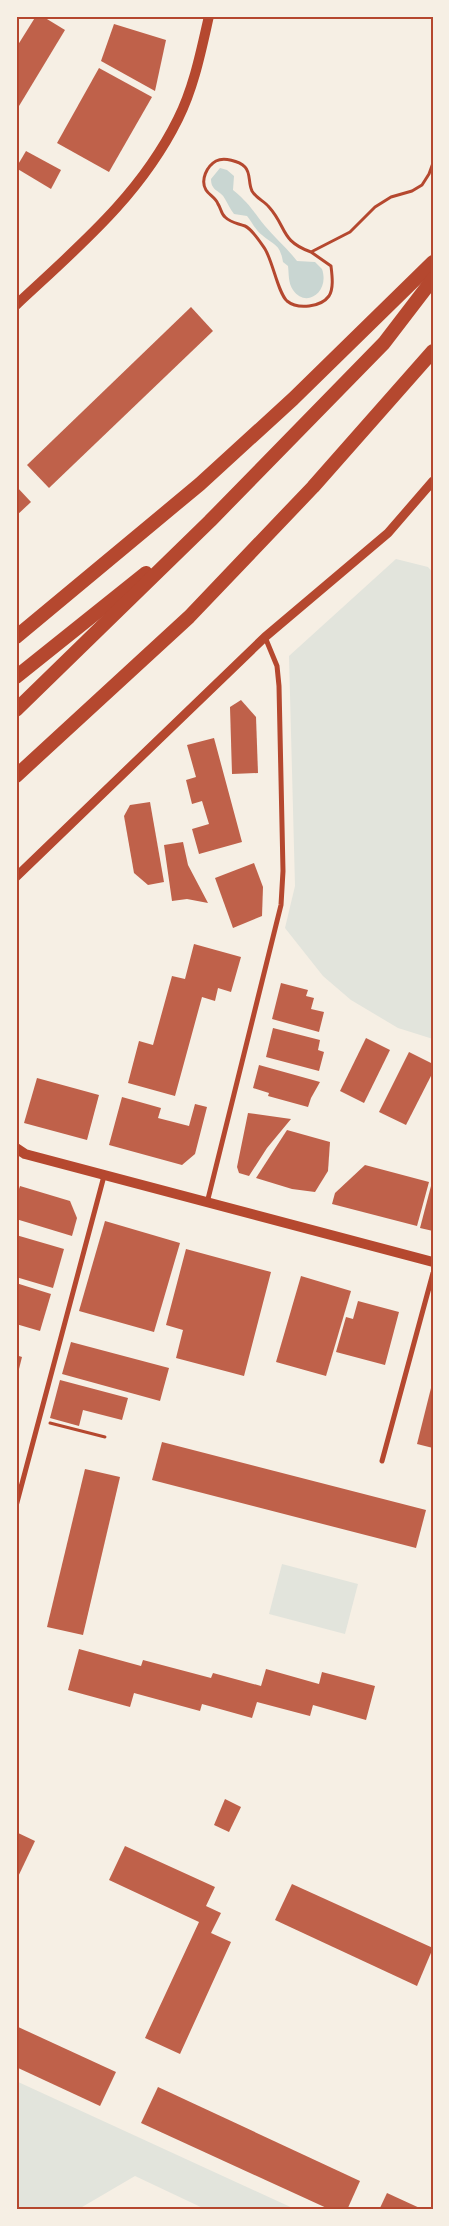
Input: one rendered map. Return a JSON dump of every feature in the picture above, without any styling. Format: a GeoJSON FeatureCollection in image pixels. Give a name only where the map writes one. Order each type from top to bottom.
{"type":"FeatureCollection","features":[{"type":"Feature","properties":{"kind":"highway"},"geometry":{"type":"LineString","coordinates":[[16,637],[207,478],[293,399],[433,262]]}},
{"type":"Feature","properties":{"kind":"highway"},"geometry":{"type":"LineString","coordinates":[[16,710],[210,521],[384,343],[433,279]]}},
{"type":"Feature","properties":{"kind":"highway"},"geometry":{"type":"LineString","coordinates":[[16,776],[189,618],[313,487],[433,351]]}},
{"type":"Feature","properties":{"kind":"highway"},"geometry":{"type":"LineString","coordinates":[[16,677],[210,521]]}},
{"type":"Feature","properties":{"kind":"main road"},"geometry":{"type":"LineString","coordinates":[[16,305],[118,208],[152,165],[179,118],[188,96],[208,18]]}},
{"type":"Feature","properties":{"kind":"main road"},"geometry":{"type":"LineString","coordinates":[[19,1153],[433,1262]]}},
{"type":"Feature","properties":{"kind":"street"},"geometry":{"type":"LineString","coordinates":[[16,876],[265,637],[388,533],[433,480]]}},
{"type":"Feature","properties":{"kind":"street"},"geometry":{"type":"LineString","coordinates":[[206,1203],[281,905],[283,871],[279,686],[277,666],[265,637]]}},
{"type":"Feature","properties":{"kind":"street"},"geometry":{"type":"LineString","coordinates":[[16,1506],[37,1420],[104,1176]]}},
{"type":"Feature","properties":{"kind":"street"},"geometry":{"type":"LineString","coordinates":[[382,1460],[433,1273]]}},
{"type":"Feature","properties":{"kind":"path"},"geometry":{"type":"LineString","coordinates":[[311,252],[331,266],[333,280],[329,296],[316,306],[299,306],[287,301],[280,290],[277,274],[265,249],[247,227],[234,224],[222,216],[218,202],[205,188],[204,180],[207,168],[218,160],[229,159],[244,166],[249,173],[249,183],[253,193],[270,208],[295,246],[311,252],[350,232],[374,207],[390,198],[422,185],[433,163]]}},
{"type":"Feature","properties":{"kind":"path"},"geometry":{"type":"LineString","coordinates":[[37,1420],[105,1437]]}},
{"type":"Feature","properties":{"kind":"shaded area"},"geometry":{"type":"Polygon","coordinates":[[[220,168],[227,170],[234,176],[233,190],[247,203],[297,261],[315,262],[322,269],[323,285],[315,295],[310,298],[304,298],[293,290],[289,281],[288,266],[283,262],[278,248],[256,229],[247,216],[234,214],[223,196],[214,189],[211,179],[220,168]]]}},
{"type":"Feature","properties":{"kind":"shaded area"},"geometry":{"type":"Polygon","coordinates":[[[396,559],[428,567],[433,573],[433,1039],[398,1028],[351,1000],[323,976],[285,928],[295,886],[289,656],[396,559]]]}},
{"type":"Feature","properties":{"kind":"shaded area"},"geometry":{"type":"Polygon","coordinates":[[[282,1564],[358,1584],[345,1634],[269,1614],[282,1564]]]}},
{"type":"Feature","properties":{"kind":"shaded area"},"geometry":{"type":"Polygon","coordinates":[[[16,2081],[297,2210],[207,2210],[135,2176],[77,2210],[16,2210],[16,2081]]]}},
{"type":"Feature","properties":{"kind":"building"},"geometry":{"type":"Polygon","coordinates":[[[36,16],[42,16],[65,30],[16,111],[16,48],[36,16]]]}},
{"type":"Feature","properties":{"kind":"building"},"geometry":{"type":"Polygon","coordinates":[[[114,24],[166,40],[155,91],[101,61],[114,24]]]}},
{"type":"Feature","properties":{"kind":"building"},"geometry":{"type":"Polygon","coordinates":[[[99,68],[152,97],[109,172],[57,143],[99,68]]]}},
{"type":"Feature","properties":{"kind":"building"},"geometry":{"type":"Polygon","coordinates":[[[26,151],[61,170],[51,189],[16,168],[26,151]]]}},
{"type":"Feature","properties":{"kind":"building"},"geometry":{"type":"Polygon","coordinates":[[[191,307],[213,331],[49,488],[27,465],[191,307]]]}},
{"type":"Feature","properties":{"kind":"building"},"geometry":{"type":"Polygon","coordinates":[[[16,486],[31,502],[16,516],[16,486]]]}},
{"type":"Feature","properties":{"kind":"building"},"geometry":{"type":"Polygon","coordinates":[[[241,700],[256,717],[258,773],[232,774],[230,707],[241,700]]]}},
{"type":"Feature","properties":{"kind":"building"},"geometry":{"type":"Polygon","coordinates":[[[214,738],[242,842],[199,854],[192,829],[209,824],[202,801],[192,804],[186,780],[196,777],[187,745],[214,738]]]}},
{"type":"Feature","properties":{"kind":"building"},"geometry":{"type":"Polygon","coordinates":[[[150,802],[164,882],[148,885],[134,873],[124,816],[130,805],[150,802]]]}},
{"type":"Feature","properties":{"kind":"building"},"geometry":{"type":"Polygon","coordinates":[[[183,842],[188,865],[208,903],[187,899],[172,901],[164,845],[183,842]]]}},
{"type":"Feature","properties":{"kind":"building"},"geometry":{"type":"Polygon","coordinates":[[[254,863],[263,887],[262,916],[233,928],[215,878],[254,863]]]}},
{"type":"Feature","properties":{"kind":"building"},"geometry":{"type":"Polygon","coordinates":[[[194,944],[241,957],[231,992],[218,988],[215,1001],[202,997],[175,1096],[128,1083],[139,1041],[153,1045],[172,976],[185,979],[194,944]]]}},
{"type":"Feature","properties":{"kind":"building"},"geometry":{"type":"Polygon","coordinates":[[[281,983],[308,990],[306,996],[314,998],[311,1009],[324,1012],[319,1032],[272,1019],[281,983]]]}},
{"type":"Feature","properties":{"kind":"building"},"geometry":{"type":"Polygon","coordinates":[[[273,1028],[320,1040],[318,1050],[324,1052],[319,1071],[266,1057],[273,1028]]]}},
{"type":"Feature","properties":{"kind":"building"},"geometry":{"type":"Polygon","coordinates":[[[366,1038],[390,1050],[364,1103],[340,1091],[366,1038]]]}},
{"type":"Feature","properties":{"kind":"building"},"geometry":{"type":"Polygon","coordinates":[[[409,1052],[433,1064],[433,1072],[406,1125],[379,1112],[409,1052]]]}},
{"type":"Feature","properties":{"kind":"building"},"geometry":{"type":"Polygon","coordinates":[[[259,1065],[320,1082],[308,1107],[268,1096],[269,1093],[253,1088],[259,1065]]]}},
{"type":"Feature","properties":{"kind":"building"},"geometry":{"type":"Polygon","coordinates":[[[37,1078],[99,1095],[87,1140],[24,1123],[37,1078]]]}},
{"type":"Feature","properties":{"kind":"building"},"geometry":{"type":"Polygon","coordinates":[[[122,1097],[161,1108],[158,1118],[189,1126],[195,1104],[207,1107],[195,1154],[182,1165],[109,1145],[122,1097]]]}},
{"type":"Feature","properties":{"kind":"building"},"geometry":{"type":"Polygon","coordinates":[[[248,1113],[291,1119],[267,1148],[249,1176],[239,1173],[237,1167],[248,1113]]]}},
{"type":"Feature","properties":{"kind":"building"},"geometry":{"type":"Polygon","coordinates":[[[287,1130],[330,1142],[328,1171],[315,1192],[292,1189],[256,1178],[287,1130]]]}},
{"type":"Feature","properties":{"kind":"building"},"geometry":{"type":"Polygon","coordinates":[[[365,1165],[429,1182],[417,1226],[332,1204],[335,1193],[365,1165]]]}},
{"type":"Feature","properties":{"kind":"building"},"geometry":{"type":"Polygon","coordinates":[[[20,1186],[70,1201],[77,1218],[72,1236],[16,1219],[16,1198],[20,1186]]]}},
{"type":"Feature","properties":{"kind":"building"},"geometry":{"type":"Polygon","coordinates":[[[431,1186],[433,1186],[433,1231],[420,1228],[431,1186]]]}},
{"type":"Feature","properties":{"kind":"building"},"geometry":{"type":"Polygon","coordinates":[[[105,1221],[180,1243],[154,1332],[79,1311],[105,1221]]]}},
{"type":"Feature","properties":{"kind":"building"},"geometry":{"type":"Polygon","coordinates":[[[16,1235],[64,1249],[53,1288],[16,1277],[16,1235]]]}},
{"type":"Feature","properties":{"kind":"building"},"geometry":{"type":"Polygon","coordinates":[[[186,1249],[271,1272],[244,1376],[176,1358],[183,1330],[166,1325],[186,1249]]]}},
{"type":"Feature","properties":{"kind":"building"},"geometry":{"type":"Polygon","coordinates":[[[301,1276],[351,1291],[326,1376],[276,1362],[301,1276]]]}},
{"type":"Feature","properties":{"kind":"building"},"geometry":{"type":"Polygon","coordinates":[[[16,1283],[51,1294],[40,1331],[16,1324],[16,1283]]]}},
{"type":"Feature","properties":{"kind":"building"},"geometry":{"type":"Polygon","coordinates":[[[358,1301],[399,1312],[385,1365],[336,1352],[346,1317],[353,1319],[358,1301]]]}},
{"type":"Feature","properties":{"kind":"building"},"geometry":{"type":"Polygon","coordinates":[[[71,1342],[169,1368],[160,1401],[62,1374],[71,1342]]]}},
{"type":"Feature","properties":{"kind":"building"},"geometry":{"type":"Polygon","coordinates":[[[16,1355],[22,1357],[17,1377],[16,1377],[16,1355]]]}},
{"type":"Feature","properties":{"kind":"building"},"geometry":{"type":"Polygon","coordinates":[[[60,1380],[128,1398],[122,1420],[83,1410],[79,1426],[50,1418],[60,1380]]]}},
{"type":"Feature","properties":{"kind":"building"},"geometry":{"type":"Polygon","coordinates":[[[433,1384],[433,1448],[417,1444],[433,1384]]]}},
{"type":"Feature","properties":{"kind":"building"},"geometry":{"type":"Polygon","coordinates":[[[162,1442],[426,1510],[416,1548],[152,1480],[162,1442]]]}},
{"type":"Feature","properties":{"kind":"building"},"geometry":{"type":"Polygon","coordinates":[[[85,1469],[120,1477],[83,1635],[47,1627],[85,1469]]]}},
{"type":"Feature","properties":{"kind":"building"},"geometry":{"type":"Polygon","coordinates":[[[79,1649],[141,1666],[143,1660],[211,1678],[213,1673],[261,1686],[266,1669],[319,1684],[322,1672],[375,1686],[366,1720],[313,1705],[310,1716],[257,1702],[252,1718],[202,1704],[200,1711],[134,1693],[130,1707],[68,1690],[79,1649]]]}},
{"type":"Feature","properties":{"kind":"building"},"geometry":{"type":"Polygon","coordinates":[[[225,1799],[241,1807],[229,1832],[214,1825],[225,1799]]]}},
{"type":"Feature","properties":{"kind":"building"},"geometry":{"type":"Polygon","coordinates":[[[16,1832],[35,1841],[16,1881],[16,1832]]]}},
{"type":"Feature","properties":{"kind":"building"},"geometry":{"type":"Polygon","coordinates":[[[125,1846],[215,1887],[206,1906],[221,1913],[211,1933],[231,1942],[180,2054],[145,2038],[199,1922],[109,1880],[125,1846]]]}},
{"type":"Feature","properties":{"kind":"building"},"geometry":{"type":"Polygon","coordinates":[[[292,1884],[433,1948],[417,1986],[275,1920],[292,1884]]]}},
{"type":"Feature","properties":{"kind":"building"},"geometry":{"type":"Polygon","coordinates":[[[16,2026],[116,2072],[100,2106],[16,2067],[16,2026]]]}},
{"type":"Feature","properties":{"kind":"building"},"geometry":{"type":"Polygon","coordinates":[[[158,2087],[360,2181],[347,2210],[331,2210],[141,2123],[158,2087]]]}},
{"type":"Feature","properties":{"kind":"building"},"geometry":{"type":"Polygon","coordinates":[[[387,2193],[424,2210],[379,2210],[387,2193]]]}}]}
